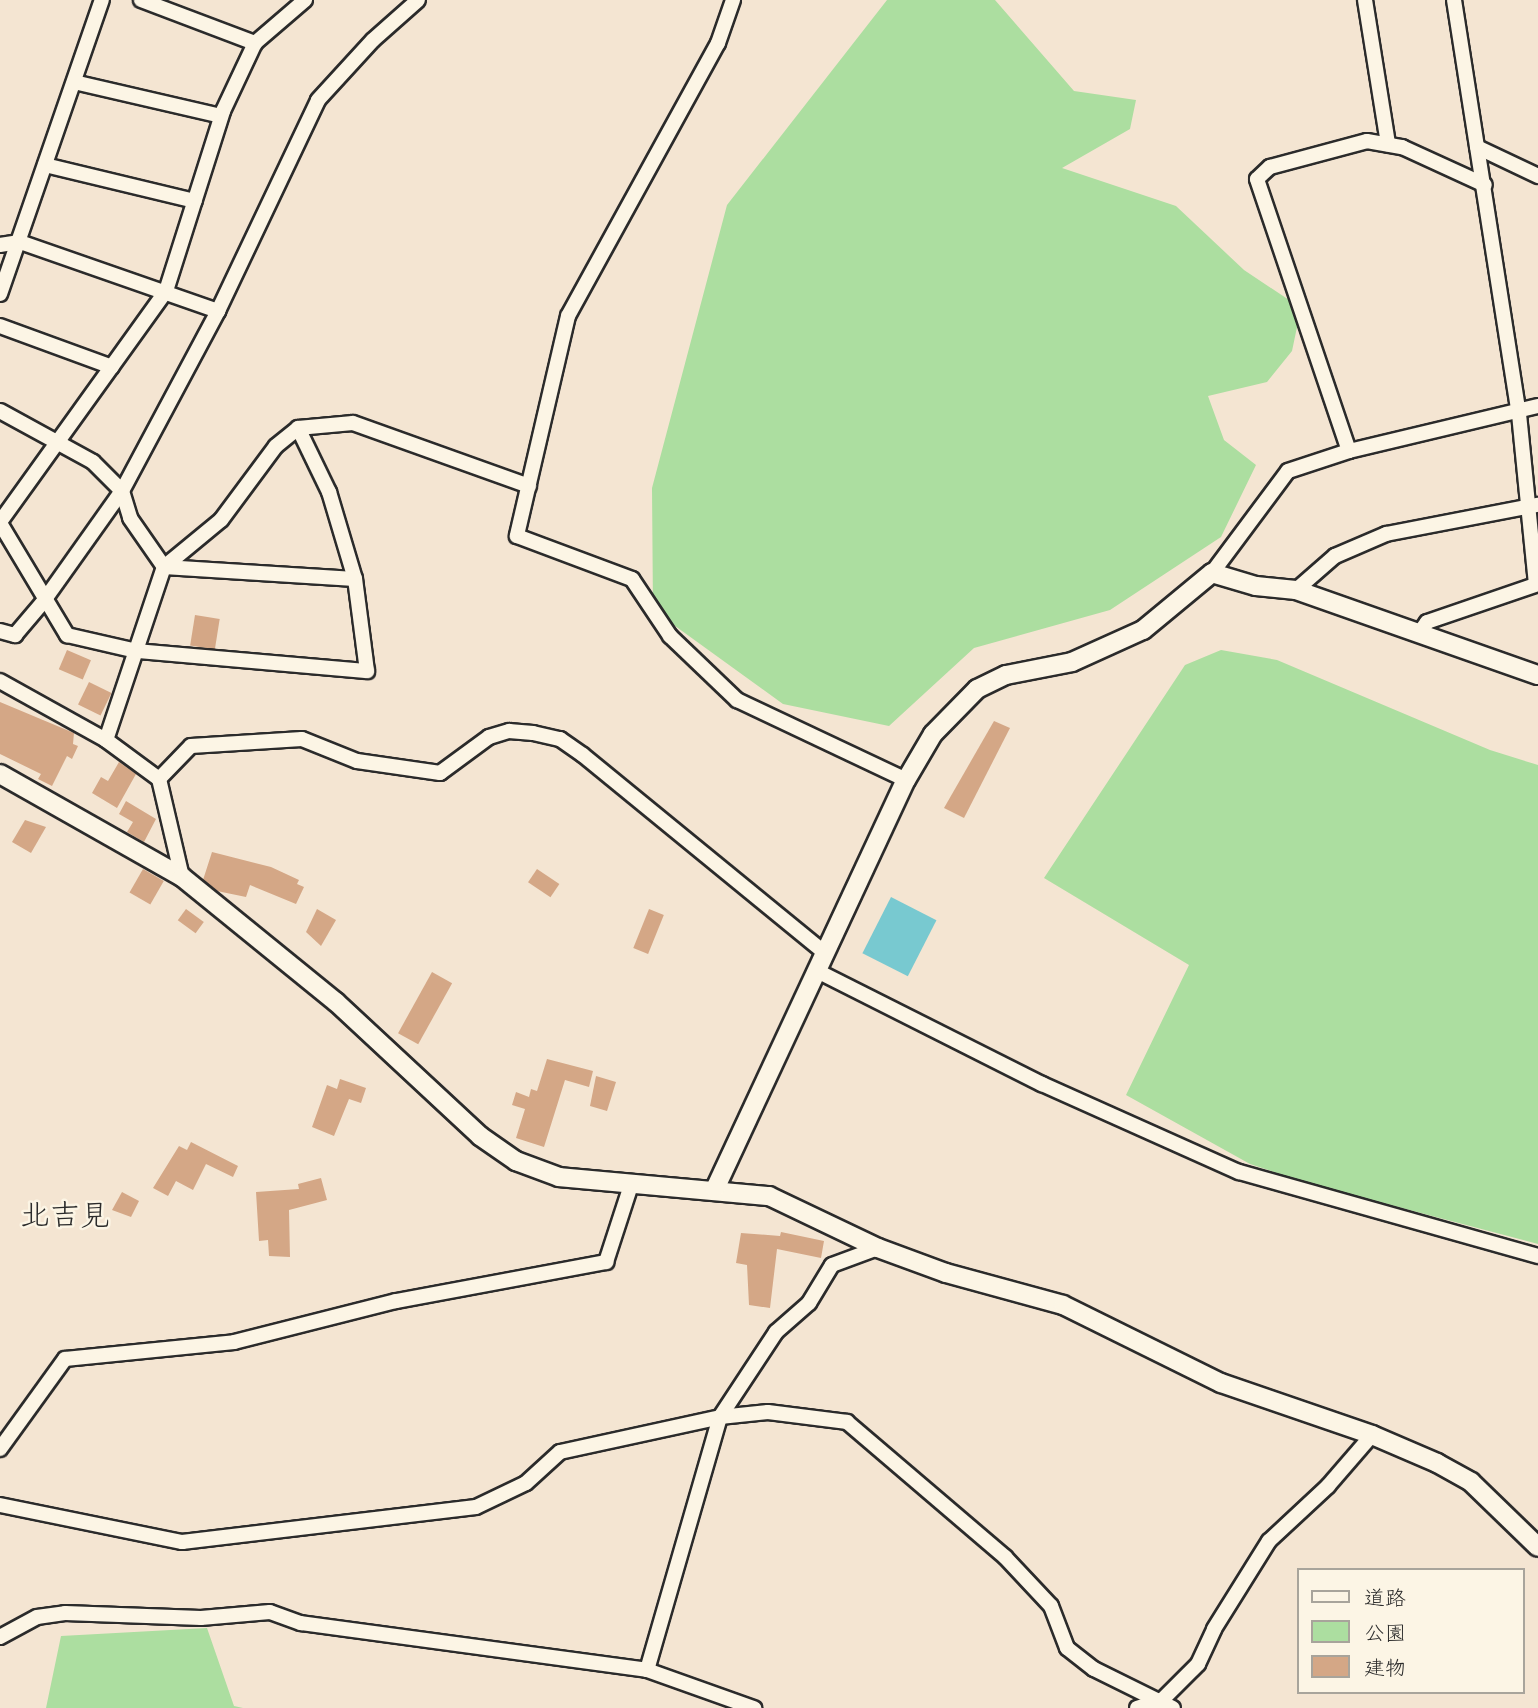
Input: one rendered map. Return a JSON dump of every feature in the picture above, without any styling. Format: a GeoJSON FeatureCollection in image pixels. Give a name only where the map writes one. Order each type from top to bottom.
{"type":"FeatureCollection","features":[{"type":"Feature","properties":{"kind":"street"},"geometry":{"type":"LineString","coordinates":[[0,294],[102,0]]}},
{"type":"Feature","properties":{"kind":"street"},"geometry":{"type":"LineString","coordinates":[[141,0],[255,43]]}},
{"type":"Feature","properties":{"kind":"street"},"geometry":{"type":"LineString","coordinates":[[298,428],[329,492],[355,579],[368,670],[137,651],[67,635],[43,602],[0,522],[166,291],[221,116],[255,43],[305,0]]}},
{"type":"Feature","properties":{"kind":"street"},"geometry":{"type":"LineString","coordinates":[[0,631],[15,635],[43,602],[122,491],[218,311],[318,100],[373,40],[418,0]]}},
{"type":"Feature","properties":{"kind":"street"},"geometry":{"type":"LineString","coordinates":[[733,0],[718,43],[568,316],[517,536],[632,579],[670,636],[737,700],[906,780]]}},
{"type":"Feature","properties":{"kind":"street"},"geometry":{"type":"LineString","coordinates":[[1365,0],[1388,144]]}},
{"type":"Feature","properties":{"kind":"street"},"geometry":{"type":"LineString","coordinates":[[1420,632],[1427,622],[1537,584],[1533,507],[1485,185],[1454,0]]}},
{"type":"Feature","properties":{"kind":"street"},"geometry":{"type":"LineString","coordinates":[[74,82],[221,116]]}},
{"type":"Feature","properties":{"kind":"street"},"geometry":{"type":"LineString","coordinates":[[1349,451],[1257,179],[1270,167],[1367,141],[1388,144],[1485,185]]}},
{"type":"Feature","properties":{"kind":"street"},"geometry":{"type":"LineString","coordinates":[[1477,147],[1538,176]]}},
{"type":"Feature","properties":{"kind":"street"},"geometry":{"type":"LineString","coordinates":[[45,165],[195,201]]}},
{"type":"Feature","properties":{"kind":"street"},"geometry":{"type":"LineString","coordinates":[[0,245],[20,242],[218,311]]}},
{"type":"Feature","properties":{"kind":"street"},"geometry":{"type":"LineString","coordinates":[[0,326],[112,367]]}},
{"type":"Feature","properties":{"kind":"street"},"geometry":{"type":"LineString","coordinates":[[715,1189],[906,780],[933,734],[977,690],[1006,675],[1072,662],[1143,631],[1212,573],[1287,471],[1349,451],[1518,414],[1538,406]]}},
{"type":"Feature","properties":{"kind":"street"},"geometry":{"type":"LineString","coordinates":[[0,411],[93,462],[122,491],[130,518],[164,567]]}},
{"type":"Feature","properties":{"kind":"street"},"geometry":{"type":"LineString","coordinates":[[106,740],[164,567],[221,520],[276,446],[298,428],[313,423],[353,423],[529,486]]}},
{"type":"Feature","properties":{"kind":"street"},"geometry":{"type":"LineString","coordinates":[[1296,590],[1335,556],[1387,534],[1533,507]]}},
{"type":"Feature","properties":{"kind":"street"},"geometry":{"type":"LineString","coordinates":[[164,567],[355,579]]}},
{"type":"Feature","properties":{"kind":"street"},"geometry":{"type":"LineString","coordinates":[[1212,573],[1256,586],[1296,590],[1538,675]]}},
{"type":"Feature","properties":{"kind":"street"},"geometry":{"type":"LineString","coordinates":[[0,681],[106,740],[159,779],[182,877]]}},
{"type":"Feature","properties":{"kind":"street"},"geometry":{"type":"LineString","coordinates":[[159,779],[191,746],[250,740],[302,739],[358,761],[440,773],[489,737],[509,731],[560,740],[825,953]]}},
{"type":"Feature","properties":{"kind":"street"},"geometry":{"type":"LineString","coordinates":[[0,774],[182,877],[337,1002],[480,1136],[516,1161],[559,1177],[631,1185],[715,1189],[769,1196],[878,1248],[946,1273],[1063,1305],[1221,1383],[1372,1435],[1471,1482],[1538,1547]]}},
{"type":"Feature","properties":{"kind":"street"},"geometry":{"type":"LineString","coordinates":[[817,971],[1053,1090],[1239,1172],[1538,1256]]}},
{"type":"Feature","properties":{"kind":"street"},"geometry":{"type":"LineString","coordinates":[[0,1449],[65,1359],[234,1342],[396,1301],[606,1262],[631,1185]]}},
{"type":"Feature","properties":{"kind":"street"},"geometry":{"type":"LineString","coordinates":[[647,1670],[720,1417],[776,1332],[809,1303],[832,1265],[878,1248]]}},
{"type":"Feature","properties":{"kind":"street"},"geometry":{"type":"LineString","coordinates":[[0,1505],[183,1542],[476,1507],[526,1483],[560,1451],[720,1417],[768,1412],[847,1422],[1005,1557],[1051,1606],[1067,1648],[1094,1669],[1167,1704]]}},
{"type":"Feature","properties":{"kind":"street"},"geometry":{"type":"LineString","coordinates":[[1137,1708],[1167,1704],[1198,1664],[1214,1629],[1269,1541],[1328,1486],[1372,1435]]}},
{"type":"Feature","properties":{"kind":"street"},"geometry":{"type":"LineString","coordinates":[[0,1637],[37,1617],[65,1613],[201,1618],[270,1612],[301,1623],[647,1670],[754,1708]]}},
{"type":"Feature","properties":{"kind":"green space"},"geometry":{"type":"Polygon","coordinates":[[[887,0],[995,0],[1074,91],[1136,100],[1130,129],[1062,168],[1176,206],[1244,270],[1301,308],[1292,351],[1267,382],[1208,396],[1224,440],[1256,465],[1221,537],[1110,610],[974,648],[889,726],[783,704],[653,610],[652,488],[727,205],[887,0]]]}},
{"type":"Feature","properties":{"kind":"green space"},"geometry":{"type":"Polygon","coordinates":[[[1221,650],[1277,660],[1490,750],[1538,765],[1538,1244],[1307,1183],[1250,1164],[1126,1095],[1189,965],[1044,878],[1185,665],[1221,650]]]}},
{"type":"Feature","properties":{"kind":"green space"},"geometry":{"type":"Polygon","coordinates":[[[207,1628],[234,1706],[243,1708],[46,1708],[61,1636],[207,1628]]]}},
{"type":"Feature","properties":{"kind":"water"},"geometry":{"type":"Polygon","coordinates":[[[891,897],[936,920],[908,976],[862,953],[891,897]]]}},
{"type":"Feature","properties":{"kind":"building"},"geometry":{"type":"Polygon","coordinates":[[[195,615],[220,619],[215,650],[190,646],[195,615]]]}},
{"type":"Feature","properties":{"kind":"building"},"geometry":{"type":"Polygon","coordinates":[[[67,650],[91,660],[83,679],[59,669],[67,650]]]}},
{"type":"Feature","properties":{"kind":"building"},"geometry":{"type":"Polygon","coordinates":[[[89,682],[111,693],[101,715],[78,704],[89,682]]]}},
{"type":"Feature","properties":{"kind":"building"},"geometry":{"type":"Polygon","coordinates":[[[0,702],[74,733],[73,744],[78,746],[72,759],[67,756],[52,786],[38,779],[41,774],[0,754],[0,702]]]}},
{"type":"Feature","properties":{"kind":"building"},"geometry":{"type":"Polygon","coordinates":[[[994,721],[1010,728],[964,818],[944,808],[994,721]]]}},
{"type":"Feature","properties":{"kind":"building"},"geometry":{"type":"Polygon","coordinates":[[[119,762],[136,774],[117,808],[92,793],[101,777],[108,781],[119,762]]]}},
{"type":"Feature","properties":{"kind":"building"},"geometry":{"type":"Polygon","coordinates":[[[126,801],[156,819],[144,842],[127,832],[133,822],[119,814],[126,801]]]}},
{"type":"Feature","properties":{"kind":"building"},"geometry":{"type":"Polygon","coordinates":[[[25,820],[46,827],[31,853],[12,842],[25,820]]]}},
{"type":"Feature","properties":{"kind":"building"},"geometry":{"type":"Polygon","coordinates":[[[212,852],[271,867],[299,880],[297,884],[304,887],[296,904],[250,885],[246,897],[217,891],[203,880],[212,852]]]}},
{"type":"Feature","properties":{"kind":"building"},"geometry":{"type":"Polygon","coordinates":[[[143,869],[164,881],[150,904],[130,892],[143,869]]]}},
{"type":"Feature","properties":{"kind":"building"},"geometry":{"type":"Polygon","coordinates":[[[537,869],[559,884],[550,897],[528,882],[537,869]]]}},
{"type":"Feature","properties":{"kind":"building"},"geometry":{"type":"Polygon","coordinates":[[[186,909],[204,922],[196,933],[178,920],[186,909]]]}},
{"type":"Feature","properties":{"kind":"building"},"geometry":{"type":"Polygon","coordinates":[[[317,909],[336,920],[321,946],[306,932],[317,909]]]}},
{"type":"Feature","properties":{"kind":"building"},"geometry":{"type":"Polygon","coordinates":[[[649,909],[664,915],[648,954],[633,948],[649,909]]]}},
{"type":"Feature","properties":{"kind":"building"},"geometry":{"type":"Polygon","coordinates":[[[432,972],[452,983],[418,1044],[398,1033],[432,972]]]}},
{"type":"Feature","properties":{"kind":"building"},"geometry":{"type":"Polygon","coordinates":[[[547,1059],[593,1071],[589,1087],[565,1080],[544,1147],[516,1138],[525,1109],[512,1105],[516,1092],[529,1097],[531,1089],[537,1091],[547,1059]]]}},
{"type":"Feature","properties":{"kind":"building"},"geometry":{"type":"Polygon","coordinates":[[[596,1076],[616,1082],[607,1111],[590,1106],[596,1076]]]}},
{"type":"Feature","properties":{"kind":"building"},"geometry":{"type":"Polygon","coordinates":[[[340,1079],[366,1088],[361,1103],[349,1099],[334,1136],[312,1127],[327,1085],[337,1089],[340,1079]]]}},
{"type":"Feature","properties":{"kind":"building"},"geometry":{"type":"Polygon","coordinates":[[[191,1142],[238,1166],[233,1177],[206,1164],[193,1190],[176,1181],[168,1196],[153,1188],[179,1146],[187,1150],[191,1142]]]}},
{"type":"Feature","properties":{"kind":"building"},"geometry":{"type":"Polygon","coordinates":[[[321,1178],[327,1200],[289,1210],[290,1257],[269,1256],[268,1240],[259,1241],[256,1192],[299,1189],[298,1184],[321,1178]]]}},
{"type":"Feature","properties":{"kind":"building"},"geometry":{"type":"Polygon","coordinates":[[[122,1192],[139,1201],[131,1217],[112,1210],[122,1192]]]}},
{"type":"Feature","properties":{"kind":"building"},"geometry":{"type":"Polygon","coordinates":[[[781,1232],[824,1241],[821,1258],[777,1249],[770,1308],[749,1305],[747,1265],[736,1263],[741,1233],[780,1236],[781,1232]]]}},
{"type":"Feature","properties":{"kind":"district","name":"北吉見"},"geometry":{"type":"Point","coordinates":[65,1216]}}]}
